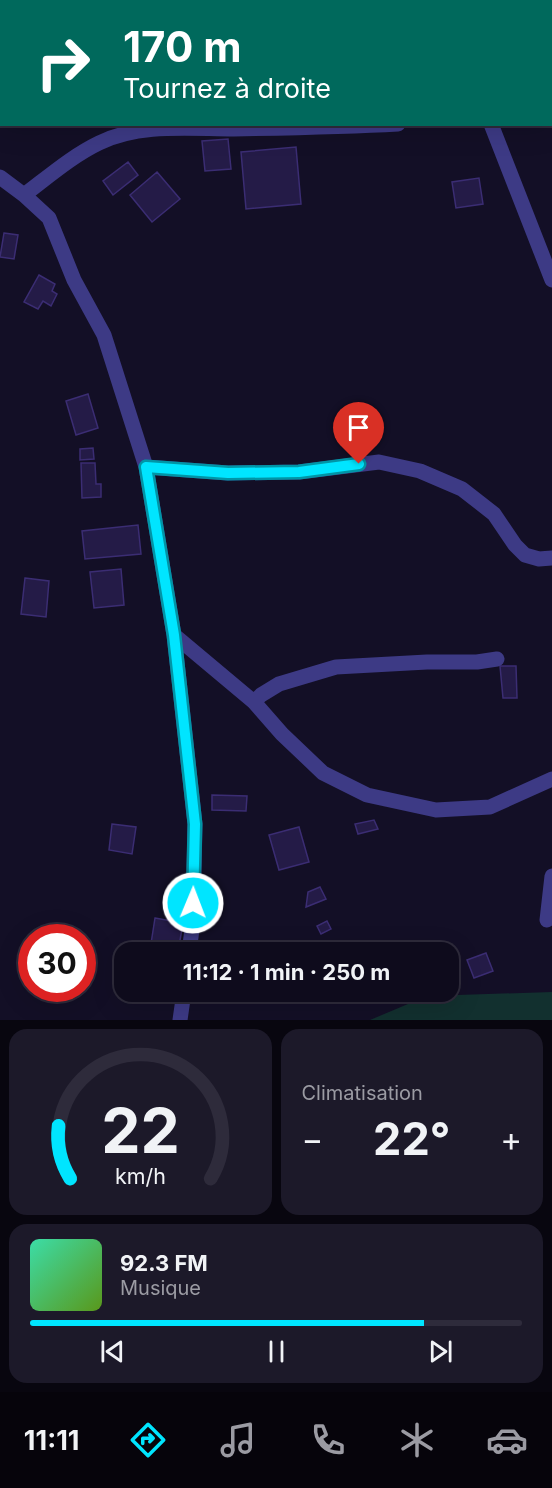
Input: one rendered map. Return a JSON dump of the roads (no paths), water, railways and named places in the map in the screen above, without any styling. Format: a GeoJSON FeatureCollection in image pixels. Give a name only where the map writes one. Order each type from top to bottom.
{"type":"FeatureCollection","features":[{"type":"Feature","properties":{"kind":"street"},"geometry":{"type":"LineString","coordinates":[[24,195],[65,163],[100,142],[136,131],[166,128],[331,126]]}},
{"type":"Feature","properties":{"kind":"street"},"geometry":{"type":"LineString","coordinates":[[492,126],[552,280]]}},
{"type":"Feature","properties":{"kind":"street"},"geometry":{"type":"LineString","coordinates":[[0,177],[50,218],[74,280],[104,335],[146,467],[174,635],[195,824],[193,922],[190,942]]}},
{"type":"Feature","properties":{"kind":"street"},"geometry":{"type":"LineString","coordinates":[[146,467],[228,473],[299,472],[379,462],[420,471],[462,489],[494,514],[515,545],[525,555],[539,559],[552,558]]}},
{"type":"Feature","properties":{"kind":"street"},"geometry":{"type":"LineString","coordinates":[[174,635],[254,702],[282,734],[323,773],[367,795],[436,810],[490,807],[552,782]]}},
{"type":"Feature","properties":{"kind":"street"},"geometry":{"type":"LineString","coordinates":[[254,702],[279,684],[336,667],[428,662],[477,663],[497,659]]}},
{"type":"Feature","properties":{"kind":"street"},"geometry":{"type":"LineString","coordinates":[[547,920],[552,876]]}},
{"type":"Feature","properties":{"kind":"street"},"geometry":{"type":"LineString","coordinates":[[180,1020],[183,1002]]}}]}
